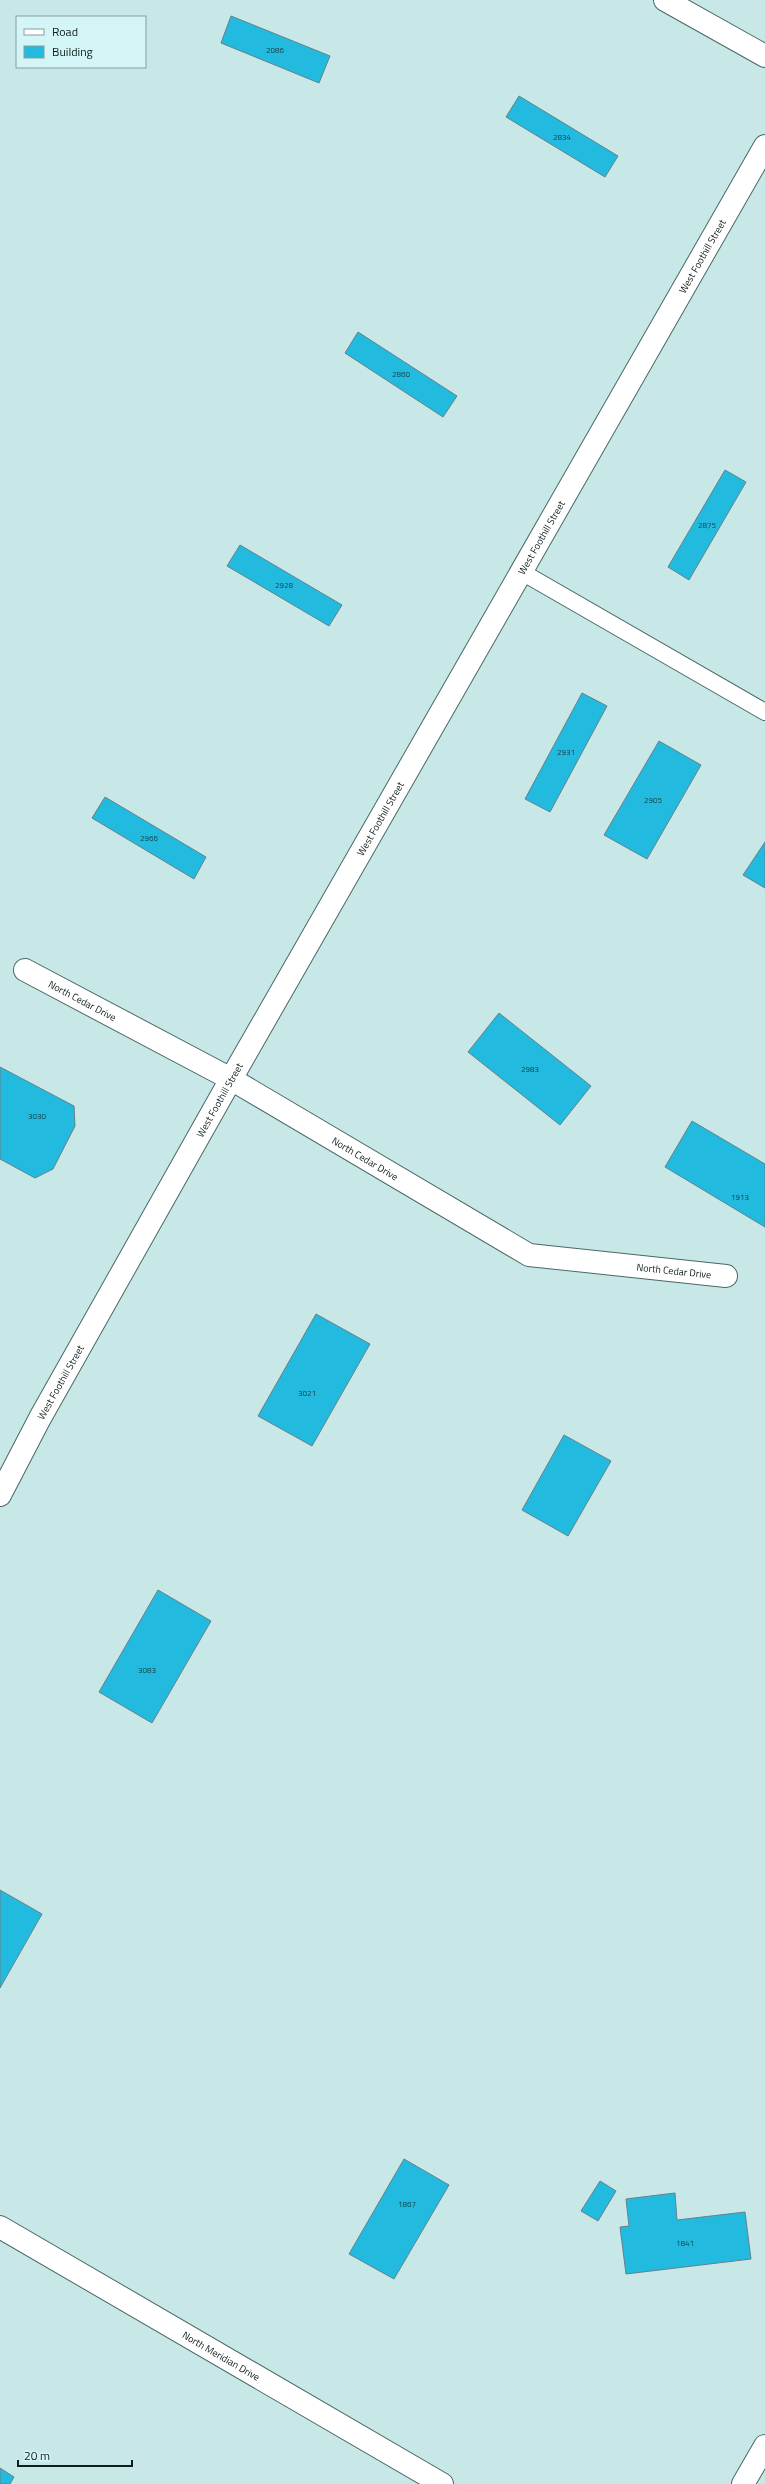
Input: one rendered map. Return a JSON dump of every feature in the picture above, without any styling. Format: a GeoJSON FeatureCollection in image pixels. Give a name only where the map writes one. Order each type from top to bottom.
{"type":"FeatureCollection","features":[{"type":"Feature","properties":{"kind":"street"},"geometry":{"type":"LineString","coordinates":[[665,0],[765,56]]}},
{"type":"Feature","properties":{"kind":"street","name":"West Foothill Street"},"geometry":{"type":"LineString","coordinates":[[0,1494],[40,1418],[231,1079],[520,571],[765,146]]}},
{"type":"Feature","properties":{"kind":"street","name":"North Cedar Drive"},"geometry":{"type":"LineString","coordinates":[[25,970],[231,1079],[530,1255],[726,1276]]}},
{"type":"Feature","properties":{"kind":"street","name":"North Meridian Drive"},"geometry":{"type":"LineString","coordinates":[[0,2227],[442,2484]]}},
{"type":"Feature","properties":{"kind":"street"},"geometry":{"type":"LineString","coordinates":[[743,2484],[765,2446]]}},
{"type":"Feature","properties":{"kind":"lane"},"geometry":{"type":"LineString","coordinates":[[520,571],[765,712]]}},
{"type":"Feature","properties":{"kind":"building"},"geometry":{"type":"Polygon","coordinates":[[[231,16],[330,56],[319,83],[221,43],[231,16]]]}},
{"type":"Feature","properties":{"kind":"building"},"geometry":{"type":"Polygon","coordinates":[[[519,96],[618,156],[605,177],[506,117],[519,96]]]}},
{"type":"Feature","properties":{"kind":"building"},"geometry":{"type":"Polygon","coordinates":[[[358,332],[457,396],[443,417],[345,353],[358,332]]]}},
{"type":"Feature","properties":{"kind":"building"},"geometry":{"type":"Polygon","coordinates":[[[725,470],[746,482],[689,580],[668,567],[725,470]]]}},
{"type":"Feature","properties":{"kind":"building"},"geometry":{"type":"Polygon","coordinates":[[[240,545],[342,605],[329,626],[227,566],[240,545]]]}},
{"type":"Feature","properties":{"kind":"building"},"geometry":{"type":"Polygon","coordinates":[[[582,693],[607,706],[550,812],[525,799],[582,693]]]}},
{"type":"Feature","properties":{"kind":"building"},"geometry":{"type":"Polygon","coordinates":[[[659,741],[701,765],[647,859],[604,835],[659,741]]]}},
{"type":"Feature","properties":{"kind":"building"},"geometry":{"type":"Polygon","coordinates":[[[105,797],[206,857],[194,879],[92,818],[105,797]]]}},
{"type":"Feature","properties":{"kind":"building"},"geometry":{"type":"Polygon","coordinates":[[[765,842],[765,888],[743,875],[765,842]]]}},
{"type":"Feature","properties":{"kind":"building"},"geometry":{"type":"Polygon","coordinates":[[[499,1013],[591,1086],[560,1125],[468,1052],[499,1013]]]}},
{"type":"Feature","properties":{"kind":"building"},"geometry":{"type":"Polygon","coordinates":[[[0,1067],[74,1106],[75,1126],[53,1169],[35,1178],[0,1159],[0,1067]]]}},
{"type":"Feature","properties":{"kind":"building"},"geometry":{"type":"Polygon","coordinates":[[[692,1121],[765,1164],[765,1227],[665,1167],[692,1121]]]}},
{"type":"Feature","properties":{"kind":"building"},"geometry":{"type":"Polygon","coordinates":[[[316,1314],[370,1344],[312,1446],[258,1416],[316,1314]]]}},
{"type":"Feature","properties":{"kind":"building"},"geometry":{"type":"Polygon","coordinates":[[[564,1435],[611,1461],[568,1536],[522,1510],[564,1435]]]}},
{"type":"Feature","properties":{"kind":"building"},"geometry":{"type":"Polygon","coordinates":[[[158,1590],[211,1621],[152,1723],[99,1692],[158,1590]]]}},
{"type":"Feature","properties":{"kind":"building"},"geometry":{"type":"Polygon","coordinates":[[[0,1890],[42,1914],[0,1988],[0,1890]]]}},
{"type":"Feature","properties":{"kind":"building"},"geometry":{"type":"Polygon","coordinates":[[[404,2159],[449,2185],[394,2279],[349,2254],[404,2159]]]}},
{"type":"Feature","properties":{"kind":"building"},"geometry":{"type":"Polygon","coordinates":[[[600,2181],[616,2191],[598,2221],[581,2211],[600,2181]]]}},
{"type":"Feature","properties":{"kind":"building"},"geometry":{"type":"Polygon","coordinates":[[[675,2193],[677,2220],[745,2212],[751,2259],[626,2274],[620,2227],[629,2226],[626,2199],[675,2193]]]}},
{"type":"Feature","properties":{"kind":"building"},"geometry":{"type":"Polygon","coordinates":[[[0,2468],[14,2477],[10,2484],[0,2484],[0,2468]]]}}]}
